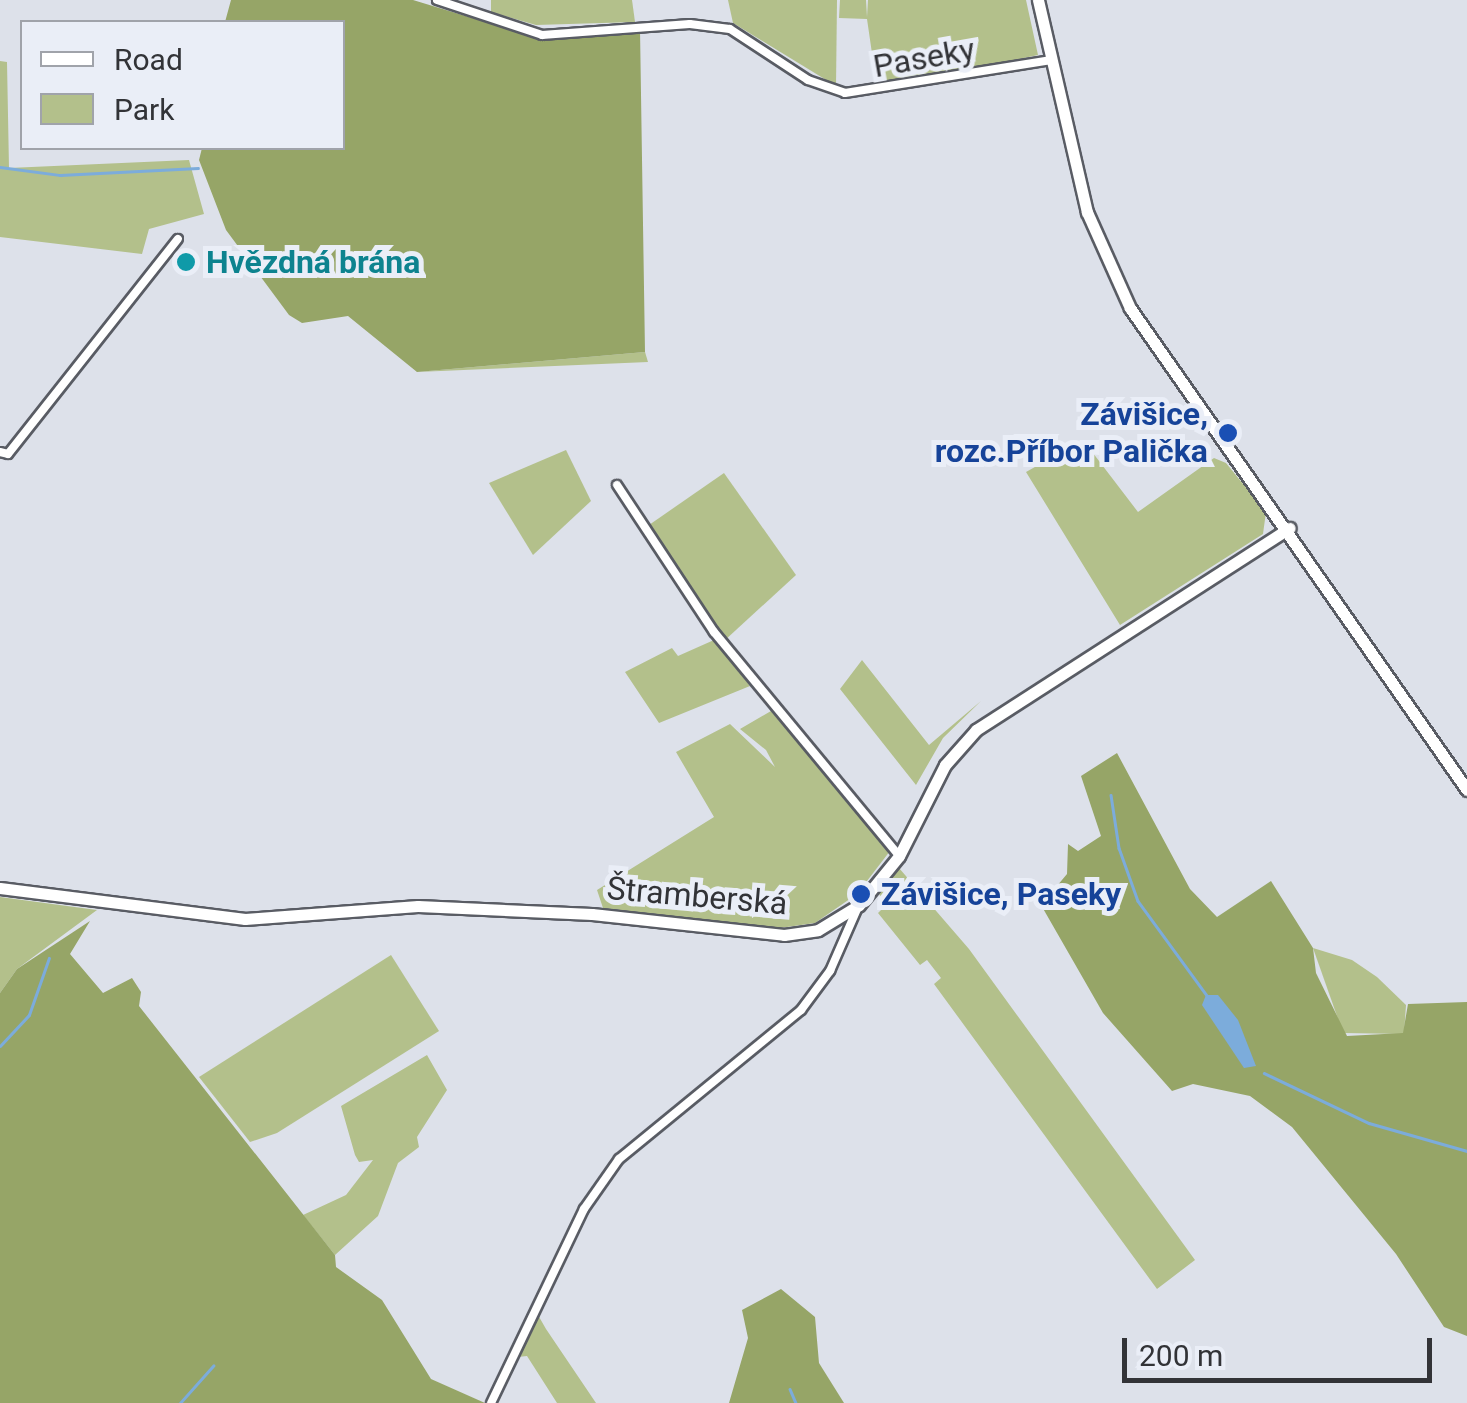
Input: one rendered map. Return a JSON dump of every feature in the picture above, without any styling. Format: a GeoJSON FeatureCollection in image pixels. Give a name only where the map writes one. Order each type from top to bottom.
{"type":"FeatureCollection","features":[{"type":"Feature","properties":{"kind":"street","name":"Paseky"},"geometry":{"type":"LineString","coordinates":[[437,0],[542,35],[642,26],[730,30],[808,80],[845,93],[1051,60]]}},
{"type":"Feature","properties":{"kind":"street"},"geometry":{"type":"LineString","coordinates":[[1038,0],[1102,254],[1140,325],[1290,528],[1467,790]]}},
{"type":"Feature","properties":{"kind":"street"},"geometry":{"type":"LineString","coordinates":[[0,452],[8,454],[178,239]]}},
{"type":"Feature","properties":{"kind":"street"},"geometry":{"type":"LineString","coordinates":[[617,486],[714,632],[899,856]]}},
{"type":"Feature","properties":{"kind":"street","name":"Štramberská"},"geometry":{"type":"LineString","coordinates":[[0,888],[245,919],[458,907],[784,935],[834,924],[859,905],[899,856],[945,765],[976,730],[1290,528]]}},
{"type":"Feature","properties":{"kind":"street"},"geometry":{"type":"LineString","coordinates":[[491,1403],[584,1209],[619,1159],[801,1010],[830,971],[859,905]]}},
{"type":"Feature","properties":{"kind":"green space"},"geometry":{"type":"Polygon","coordinates":[[[231,0],[413,0],[541,39],[640,29],[645,352],[417,372],[348,316],[302,323],[289,315],[226,230],[199,160],[202,150],[345,150],[345,20],[226,20],[231,0]]]}},
{"type":"Feature","properties":{"kind":"green space"},"geometry":{"type":"Polygon","coordinates":[[[491,0],[632,0],[635,22],[536,25],[491,12],[491,0]]]}},
{"type":"Feature","properties":{"kind":"green space"},"geometry":{"type":"Polygon","coordinates":[[[728,0],[837,0],[836,86],[733,23],[728,0]]]}},
{"type":"Feature","properties":{"kind":"green space"},"geometry":{"type":"Polygon","coordinates":[[[840,0],[866,0],[867,17],[868,0],[1026,0],[1038,55],[882,88],[876,81],[867,19],[839,18],[840,0]]]}},
{"type":"Feature","properties":{"kind":"green space"},"geometry":{"type":"Polygon","coordinates":[[[0,61],[7,62],[9,168],[189,160],[204,214],[149,229],[142,254],[0,237],[0,61]]]}},
{"type":"Feature","properties":{"kind":"green space"},"geometry":{"type":"Polygon","coordinates":[[[645,352],[648,362],[417,372],[645,352]]]}},
{"type":"Feature","properties":{"kind":"green space"},"geometry":{"type":"Polygon","coordinates":[[[1083,440],[1138,512],[1214,458],[1226,463],[1266,512],[1263,534],[1120,625],[1026,472],[1083,440]]]}},
{"type":"Feature","properties":{"kind":"green space"},"geometry":{"type":"Polygon","coordinates":[[[566,450],[591,501],[533,555],[489,483],[566,450]]]}},
{"type":"Feature","properties":{"kind":"green space"},"geometry":{"type":"Polygon","coordinates":[[[724,473],[796,575],[724,641],[649,525],[724,473]]]}},
{"type":"Feature","properties":{"kind":"green space"},"geometry":{"type":"Polygon","coordinates":[[[714,640],[750,686],[659,723],[625,672],[672,648],[678,656],[714,640]]]}},
{"type":"Feature","properties":{"kind":"green space"},"geometry":{"type":"Polygon","coordinates":[[[862,660],[929,745],[981,701],[943,738],[916,785],[840,689],[862,660]]]}},
{"type":"Feature","properties":{"kind":"green space"},"geometry":{"type":"Polygon","coordinates":[[[771,711],[890,851],[857,894],[815,923],[780,928],[603,908],[597,890],[714,817],[676,752],[730,724],[775,767],[766,750],[740,729],[771,711]]]}},
{"type":"Feature","properties":{"kind":"green space"},"geometry":{"type":"Polygon","coordinates":[[[1117,753],[1190,889],[1217,917],[1271,881],[1313,948],[1316,973],[1347,1036],[1403,1033],[1408,1004],[1467,1002],[1467,1336],[1444,1327],[1396,1254],[1292,1127],[1250,1096],[1193,1084],[1172,1091],[1103,1013],[1041,905],[1067,874],[1068,844],[1078,851],[1101,836],[1081,776],[1117,753]]]}},
{"type":"Feature","properties":{"kind":"green space"},"geometry":{"type":"Polygon","coordinates":[[[899,868],[969,949],[1195,1260],[1157,1289],[934,984],[941,978],[927,960],[920,965],[878,913],[887,904],[879,894],[899,868]]]}},
{"type":"Feature","properties":{"kind":"green space"},"geometry":{"type":"Polygon","coordinates":[[[0,897],[97,910],[17,969],[0,993],[0,897]]]}},
{"type":"Feature","properties":{"kind":"green space"},"geometry":{"type":"Polygon","coordinates":[[[90,921],[70,954],[103,993],[132,978],[141,992],[139,1006],[335,1255],[336,1267],[382,1300],[431,1379],[485,1403],[0,1403],[0,993],[17,969],[90,921]]]}},
{"type":"Feature","properties":{"kind":"green space"},"geometry":{"type":"Polygon","coordinates":[[[1313,948],[1352,960],[1377,977],[1406,1005],[1404,1034],[1343,1033],[1313,948]]]}},
{"type":"Feature","properties":{"kind":"green space"},"geometry":{"type":"Polygon","coordinates":[[[391,955],[439,1031],[277,1133],[250,1142],[199,1077],[391,955]]]}},
{"type":"Feature","properties":{"kind":"green space"},"geometry":{"type":"Polygon","coordinates":[[[427,1055],[447,1090],[417,1137],[419,1147],[398,1163],[378,1216],[335,1255],[303,1215],[346,1195],[373,1160],[359,1162],[341,1106],[427,1055]]]}},
{"type":"Feature","properties":{"kind":"green space"},"geometry":{"type":"Polygon","coordinates":[[[781,1289],[815,1317],[819,1363],[844,1403],[729,1403],[748,1338],[742,1310],[781,1289]]]}},
{"type":"Feature","properties":{"kind":"green space"},"geometry":{"type":"Polygon","coordinates":[[[538,1315],[596,1403],[557,1403],[527,1356],[518,1357],[538,1315]]]}},
{"type":"Feature","properties":{"kind":"water"},"geometry":{"type":"Polygon","coordinates":[[[1206,995],[1218,995],[1238,1020],[1256,1066],[1244,1068],[1202,1005],[1206,995]]]}},
{"type":"Feature","properties":{"kind":"waterway"},"geometry":{"type":"LineString","coordinates":[[0,167],[60,175],[198,168]]}},
{"type":"Feature","properties":{"kind":"waterway"},"geometry":{"type":"LineString","coordinates":[[1111,795],[1119,848],[1138,901],[1208,997]]}},
{"type":"Feature","properties":{"kind":"waterway"},"geometry":{"type":"LineString","coordinates":[[0,1046],[29,1015],[49,958]]}},
{"type":"Feature","properties":{"kind":"waterway"},"geometry":{"type":"LineString","coordinates":[[1264,1073],[1369,1123],[1467,1151]]}},
{"type":"Feature","properties":{"kind":"waterway"},"geometry":{"type":"LineString","coordinates":[[180,1403],[213,1366]]}},
{"type":"Feature","properties":{"kind":"waterway"},"geometry":{"type":"LineString","coordinates":[[790,1389],[796,1403]]}},
{"type":"Feature","properties":{"kind":"place","name":"Hvězdná brána"},"geometry":{"type":"Point","coordinates":[186,262]}},
{"type":"Feature","properties":{"kind":"place","name":"Závišice, rozc.Příbor Palička"},"geometry":{"type":"Point","coordinates":[1228,433]}},
{"type":"Feature","properties":{"kind":"place","name":"Závišice, Paseky"},"geometry":{"type":"Point","coordinates":[861,894]}}]}
